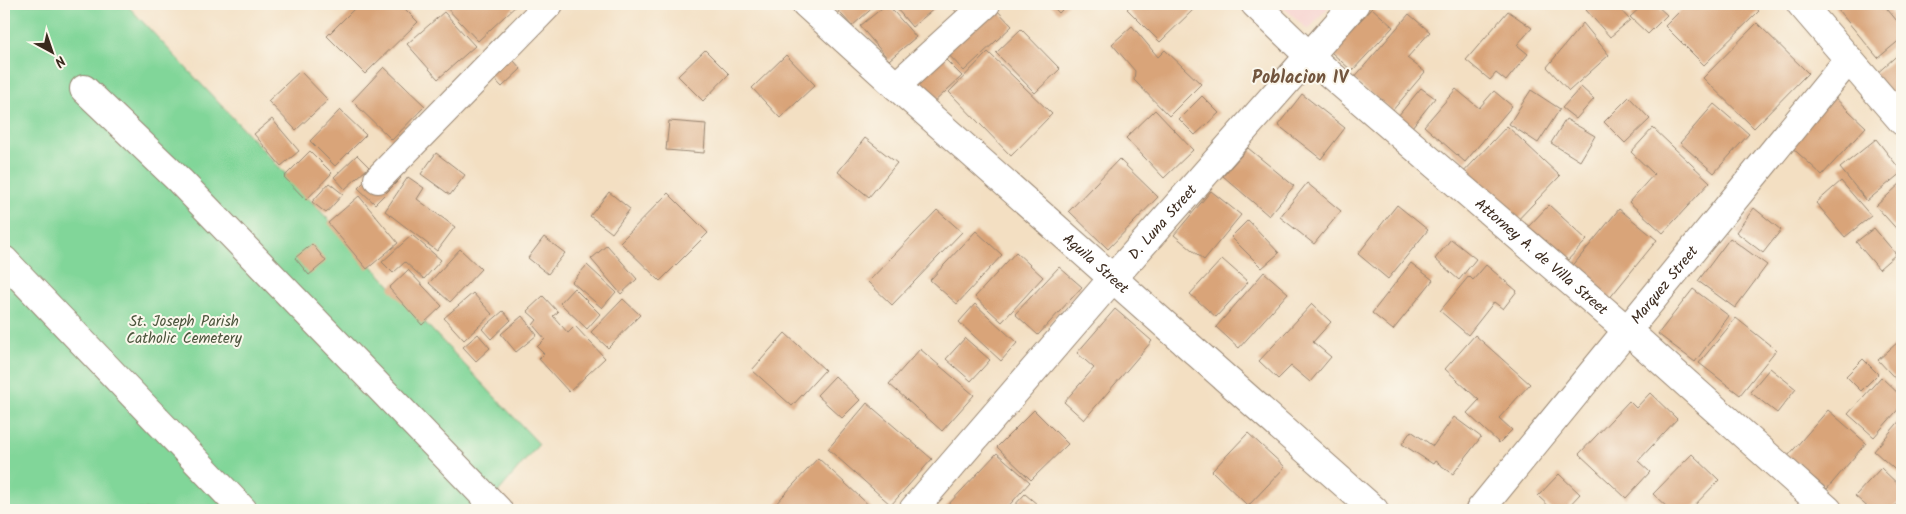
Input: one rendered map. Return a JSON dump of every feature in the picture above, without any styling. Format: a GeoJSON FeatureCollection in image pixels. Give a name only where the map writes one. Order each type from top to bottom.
{"type":"FeatureCollection","features":[{"type":"Feature","properties":{"kind":"street"},"geometry":{"type":"LineString","coordinates":[[378,179],[549,4]]}},
{"type":"Feature","properties":{"kind":"street"},"geometry":{"type":"LineString","coordinates":[[896,86],[986,4]]}},
{"type":"Feature","properties":{"kind":"street","name":"Attorney A. de Villa Street"},"geometry":{"type":"LineString","coordinates":[[1255,4],[1309,56],[1628,331],[1828,510]]}},
{"type":"Feature","properties":{"kind":"street","name":"D. Luna Street"},"geometry":{"type":"LineString","coordinates":[[916,509],[1113,278],[1355,4]]}},
{"type":"Feature","properties":{"kind":"street"},"geometry":{"type":"LineString","coordinates":[[1801,4],[1902,121]]}},
{"type":"Feature","properties":{"kind":"street","name":"Aguila Street"},"geometry":{"type":"LineString","coordinates":[[812,9],[896,86],[1374,510]]}},
{"type":"Feature","properties":{"kind":"street","name":"Marquez Street"},"geometry":{"type":"LineString","coordinates":[[1480,510],[1849,60]]}},
{"type":"Feature","properties":{"kind":"street"},"geometry":{"type":"LineString","coordinates":[[84,89],[180,181],[498,510]]}},
{"type":"Feature","properties":{"kind":"street"},"geometry":{"type":"LineString","coordinates":[[4,260],[243,510]]}},
{"type":"Feature","properties":{"kind":"shaded area"},"geometry":{"type":"Polygon","coordinates":[[[1280,4],[1331,4],[1308,30],[1280,4]]]}},
{"type":"Feature","properties":{"kind":"green space","name":"St. Joseph Parish Catholic Cemetery"},"geometry":{"type":"Polygon","coordinates":[[[4,4],[126,4],[539,444],[483,510],[4,510],[4,4]]]}},
{"type":"Feature","properties":{"kind":"building"},"geometry":{"type":"Polygon","coordinates":[[[359,4],[400,4],[418,22],[365,74],[327,36],[359,4]]]}},
{"type":"Feature","properties":{"kind":"building"},"geometry":{"type":"Polygon","coordinates":[[[443,4],[518,4],[478,41],[443,4]]]}},
{"type":"Feature","properties":{"kind":"building"},"geometry":{"type":"Polygon","coordinates":[[[832,4],[877,4],[852,26],[832,4]]]}},
{"type":"Feature","properties":{"kind":"building"},"geometry":{"type":"Polygon","coordinates":[[[887,4],[916,37],[889,60],[860,26],[887,4]]]}},
{"type":"Feature","properties":{"kind":"building"},"geometry":{"type":"Polygon","coordinates":[[[893,4],[940,4],[912,27],[893,4]]]}},
{"type":"Feature","properties":{"kind":"building"},"geometry":{"type":"Polygon","coordinates":[[[950,4],[968,4],[957,13],[950,4]]]}},
{"type":"Feature","properties":{"kind":"building"},"geometry":{"type":"Polygon","coordinates":[[[1050,4],[1068,4],[1059,13],[1050,4]]]}},
{"type":"Feature","properties":{"kind":"building"},"geometry":{"type":"Polygon","coordinates":[[[1132,4],[1193,4],[1196,7],[1160,42],[1127,9],[1132,4]]]}},
{"type":"Feature","properties":{"kind":"building"},"geometry":{"type":"Polygon","coordinates":[[[1593,4],[1615,4],[1630,20],[1610,37],[1586,10],[1593,4]]]}},
{"type":"Feature","properties":{"kind":"building"},"geometry":{"type":"Polygon","coordinates":[[[1644,4],[1655,4],[1667,15],[1648,34],[1630,17],[1644,4]]]}},
{"type":"Feature","properties":{"kind":"building"},"geometry":{"type":"Polygon","coordinates":[[[1687,4],[1751,4],[1759,11],[1704,65],[1665,26],[1687,4]]]}},
{"type":"Feature","properties":{"kind":"building"},"geometry":{"type":"Polygon","coordinates":[[[1833,4],[1883,4],[1902,27],[1902,38],[1878,58],[1833,4]]]}},
{"type":"Feature","properties":{"kind":"building"},"geometry":{"type":"Polygon","coordinates":[[[994,7],[1012,26],[964,71],[946,52],[994,7]]]}},
{"type":"Feature","properties":{"kind":"building"},"geometry":{"type":"Polygon","coordinates":[[[1372,8],[1393,27],[1352,71],[1331,52],[1372,8]]]}},
{"type":"Feature","properties":{"kind":"building"},"geometry":{"type":"Polygon","coordinates":[[[1508,11],[1532,28],[1517,45],[1528,54],[1506,81],[1496,73],[1490,80],[1466,60],[1508,11]]]}},
{"type":"Feature","properties":{"kind":"building"},"geometry":{"type":"Polygon","coordinates":[[[444,12],[475,46],[438,79],[407,44],[444,12]]]}},
{"type":"Feature","properties":{"kind":"building"},"geometry":{"type":"Polygon","coordinates":[[[1409,14],[1430,32],[1407,58],[1425,72],[1392,111],[1353,79],[1409,14]]]}},
{"type":"Feature","properties":{"kind":"building"},"geometry":{"type":"Polygon","coordinates":[[[1583,23],[1609,55],[1569,91],[1547,67],[1583,23]]]}},
{"type":"Feature","properties":{"kind":"building"},"geometry":{"type":"Polygon","coordinates":[[[1757,23],[1808,73],[1754,128],[1703,78],[1757,23]]]}},
{"type":"Feature","properties":{"kind":"building"},"geometry":{"type":"Polygon","coordinates":[[[1132,26],[1158,57],[1165,50],[1201,84],[1169,116],[1134,80],[1135,71],[1112,44],[1132,26]]]}},
{"type":"Feature","properties":{"kind":"building"},"geometry":{"type":"Polygon","coordinates":[[[1021,29],[1060,69],[1035,93],[996,53],[1021,29]]]}},
{"type":"Feature","properties":{"kind":"building"},"geometry":{"type":"Polygon","coordinates":[[[705,50],[729,74],[703,101],[678,76],[705,50]]]}},
{"type":"Feature","properties":{"kind":"building"},"geometry":{"type":"Polygon","coordinates":[[[1902,51],[1902,106],[1875,75],[1902,51]]]}},
{"type":"Feature","properties":{"kind":"building"},"geometry":{"type":"Polygon","coordinates":[[[988,52],[1052,114],[1011,156],[949,92],[988,52]]]}},
{"type":"Feature","properties":{"kind":"building"},"geometry":{"type":"Polygon","coordinates":[[[507,53],[521,69],[502,87],[487,71],[507,53]]]}},
{"type":"Feature","properties":{"kind":"building"},"geometry":{"type":"Polygon","coordinates":[[[786,55],[815,85],[780,118],[752,88],[786,55]]]}},
{"type":"Feature","properties":{"kind":"building"},"geometry":{"type":"Polygon","coordinates":[[[943,57],[962,76],[930,106],[912,86],[943,57]]]}},
{"type":"Feature","properties":{"kind":"building"},"geometry":{"type":"Polygon","coordinates":[[[384,67],[425,106],[392,140],[352,101],[384,67]]]}},
{"type":"Feature","properties":{"kind":"building"},"geometry":{"type":"Polygon","coordinates":[[[300,71],[328,100],[296,130],[268,101],[300,71]]]}},
{"type":"Feature","properties":{"kind":"building"},"geometry":{"type":"Polygon","coordinates":[[[1581,87],[1594,99],[1576,119],[1562,108],[1581,87]]]}},
{"type":"Feature","properties":{"kind":"building"},"geometry":{"type":"Polygon","coordinates":[[[1421,88],[1435,98],[1412,127],[1398,116],[1421,88]]]}},
{"type":"Feature","properties":{"kind":"building"},"geometry":{"type":"Polygon","coordinates":[[[1456,89],[1479,108],[1494,91],[1512,106],[1465,162],[1424,126],[1456,89]]]}},
{"type":"Feature","properties":{"kind":"building"},"geometry":{"type":"Polygon","coordinates":[[[1531,90],[1560,109],[1538,143],[1509,124],[1531,90]]]}},
{"type":"Feature","properties":{"kind":"building"},"geometry":{"type":"Polygon","coordinates":[[[1302,94],[1345,128],[1321,159],[1278,125],[1302,94]]]}},
{"type":"Feature","properties":{"kind":"building"},"geometry":{"type":"Polygon","coordinates":[[[1832,95],[1866,127],[1822,175],[1787,143],[1832,95]]]}},
{"type":"Feature","properties":{"kind":"building"},"geometry":{"type":"Polygon","coordinates":[[[1202,96],[1219,113],[1195,135],[1179,119],[1202,96]]]}},
{"type":"Feature","properties":{"kind":"building"},"geometry":{"type":"Polygon","coordinates":[[[1629,97],[1650,119],[1625,143],[1604,122],[1629,97]]]}},
{"type":"Feature","properties":{"kind":"building"},"geometry":{"type":"Polygon","coordinates":[[[1714,104],[1749,134],[1714,173],[1680,143],[1714,104]]]}},
{"type":"Feature","properties":{"kind":"building"},"geometry":{"type":"Polygon","coordinates":[[[340,110],[366,135],[335,166],[310,141],[340,110]]]}},
{"type":"Feature","properties":{"kind":"building"},"geometry":{"type":"Polygon","coordinates":[[[1155,110],[1193,150],[1164,178],[1126,138],[1155,110]]]}},
{"type":"Feature","properties":{"kind":"building"},"geometry":{"type":"Polygon","coordinates":[[[272,119],[299,151],[281,166],[254,134],[272,119]]]}},
{"type":"Feature","properties":{"kind":"building"},"geometry":{"type":"Polygon","coordinates":[[[1566,119],[1595,136],[1580,161],[1551,143],[1566,119]]]}},
{"type":"Feature","properties":{"kind":"building"},"geometry":{"type":"Polygon","coordinates":[[[669,121],[706,124],[704,153],[666,150],[669,121]]]}},
{"type":"Feature","properties":{"kind":"building"},"geometry":{"type":"Polygon","coordinates":[[[1507,126],[1560,176],[1511,227],[1459,177],[1507,126]]]}},
{"type":"Feature","properties":{"kind":"building"},"geometry":{"type":"Polygon","coordinates":[[[1653,128],[1710,182],[1663,233],[1629,202],[1654,174],[1631,152],[1653,128]]]}},
{"type":"Feature","properties":{"kind":"building"},"geometry":{"type":"Polygon","coordinates":[[[865,138],[897,163],[869,197],[838,172],[865,138]]]}},
{"type":"Feature","properties":{"kind":"building"},"geometry":{"type":"Polygon","coordinates":[[[1876,139],[1902,172],[1867,201],[1840,168],[1876,139]]]}},
{"type":"Feature","properties":{"kind":"building"},"geometry":{"type":"Polygon","coordinates":[[[1248,148],[1294,186],[1269,216],[1223,176],[1248,148]]]}},
{"type":"Feature","properties":{"kind":"building"},"geometry":{"type":"Polygon","coordinates":[[[310,151],[332,173],[306,200],[284,177],[310,151]]]}},
{"type":"Feature","properties":{"kind":"building"},"geometry":{"type":"Polygon","coordinates":[[[436,153],[465,175],[450,195],[421,174],[436,153]]]}},
{"type":"Feature","properties":{"kind":"building"},"geometry":{"type":"Polygon","coordinates":[[[357,155],[369,167],[345,189],[334,177],[357,155]]]}},
{"type":"Feature","properties":{"kind":"building"},"geometry":{"type":"Polygon","coordinates":[[[1119,159],[1158,197],[1108,249],[1069,211],[1119,159]]]}},
{"type":"Feature","properties":{"kind":"building"},"geometry":{"type":"Polygon","coordinates":[[[385,161],[401,178],[375,204],[358,188],[385,161]]]}},
{"type":"Feature","properties":{"kind":"building"},"geometry":{"type":"Polygon","coordinates":[[[408,177],[424,188],[417,199],[455,227],[437,251],[385,211],[408,177]]]}},
{"type":"Feature","properties":{"kind":"building"},"geometry":{"type":"Polygon","coordinates":[[[1841,181],[1871,216],[1845,237],[1816,203],[1841,181]]]}},
{"type":"Feature","properties":{"kind":"building"},"geometry":{"type":"Polygon","coordinates":[[[1902,182],[1902,235],[1876,206],[1902,182]]]}},
{"type":"Feature","properties":{"kind":"building"},"geometry":{"type":"Polygon","coordinates":[[[329,183],[343,194],[326,213],[312,202],[329,183]]]}},
{"type":"Feature","properties":{"kind":"building"},"geometry":{"type":"Polygon","coordinates":[[[1307,183],[1341,211],[1314,244],[1280,217],[1307,183]]]}},
{"type":"Feature","properties":{"kind":"building"},"geometry":{"type":"Polygon","coordinates":[[[1211,191],[1241,215],[1204,260],[1174,235],[1211,191]]]}},
{"type":"Feature","properties":{"kind":"building"},"geometry":{"type":"Polygon","coordinates":[[[609,192],[630,209],[612,233],[590,216],[609,192]]]}},
{"type":"Feature","properties":{"kind":"building"},"geometry":{"type":"Polygon","coordinates":[[[668,193],[708,233],[660,281],[620,242],[668,193]]]}},
{"type":"Feature","properties":{"kind":"building"},"geometry":{"type":"Polygon","coordinates":[[[359,196],[398,243],[367,269],[328,223],[359,196]]]}},
{"type":"Feature","properties":{"kind":"building"},"geometry":{"type":"Polygon","coordinates":[[[1397,205],[1428,230],[1388,279],[1358,254],[1397,205]]]}},
{"type":"Feature","properties":{"kind":"building"},"geometry":{"type":"Polygon","coordinates":[[[1549,205],[1587,240],[1563,265],[1526,229],[1549,205]]]}},
{"type":"Feature","properties":{"kind":"building"},"geometry":{"type":"Polygon","coordinates":[[[1754,208],[1781,230],[1763,253],[1736,232],[1754,208]]]}},
{"type":"Feature","properties":{"kind":"building"},"geometry":{"type":"Polygon","coordinates":[[[1619,209],[1657,240],[1604,305],[1566,274],[1619,209]]]}},
{"type":"Feature","properties":{"kind":"building"},"geometry":{"type":"Polygon","coordinates":[[[937,210],[962,232],[892,305],[868,282],[937,210]]]}},
{"type":"Feature","properties":{"kind":"building"},"geometry":{"type":"Polygon","coordinates":[[[1248,220],[1279,253],[1262,268],[1231,237],[1248,220]]]}},
{"type":"Feature","properties":{"kind":"building"},"geometry":{"type":"Polygon","coordinates":[[[1874,228],[1896,254],[1879,269],[1856,242],[1874,228]]]}},
{"type":"Feature","properties":{"kind":"building"},"geometry":{"type":"Polygon","coordinates":[[[976,231],[1002,255],[957,304],[930,280],[976,231]]]}},
{"type":"Feature","properties":{"kind":"building"},"geometry":{"type":"Polygon","coordinates":[[[412,235],[441,260],[424,279],[405,262],[393,273],[382,262],[412,235]]]}},
{"type":"Feature","properties":{"kind":"building"},"geometry":{"type":"Polygon","coordinates":[[[544,237],[565,253],[548,274],[528,258],[544,237]]]}},
{"type":"Feature","properties":{"kind":"building"},"geometry":{"type":"Polygon","coordinates":[[[1730,238],[1767,265],[1735,308],[1698,281],[1730,238]]]}},
{"type":"Feature","properties":{"kind":"building"},"geometry":{"type":"Polygon","coordinates":[[[1451,239],[1476,259],[1459,280],[1435,259],[1451,239]]]}},
{"type":"Feature","properties":{"kind":"building"},"geometry":{"type":"Polygon","coordinates":[[[312,244],[326,261],[309,275],[295,258],[312,244]]]}},
{"type":"Feature","properties":{"kind":"building"},"geometry":{"type":"Polygon","coordinates":[[[607,245],[637,279],[621,294],[591,259],[607,245]]]}},
{"type":"Feature","properties":{"kind":"building"},"geometry":{"type":"Polygon","coordinates":[[[460,249],[481,269],[450,302],[429,283],[460,249]]]}},
{"type":"Feature","properties":{"kind":"building"},"geometry":{"type":"Polygon","coordinates":[[[1016,252],[1043,277],[1002,322],[975,297],[1016,252]]]}},
{"type":"Feature","properties":{"kind":"building"},"geometry":{"type":"Polygon","coordinates":[[[1222,259],[1248,282],[1216,317],[1190,294],[1222,259]]]}},
{"type":"Feature","properties":{"kind":"building"},"geometry":{"type":"Polygon","coordinates":[[[1411,263],[1433,280],[1393,330],[1372,313],[1411,263]]]}},
{"type":"Feature","properties":{"kind":"building"},"geometry":{"type":"Polygon","coordinates":[[[587,265],[616,292],[602,308],[572,282],[587,265]]]}},
{"type":"Feature","properties":{"kind":"building"},"geometry":{"type":"Polygon","coordinates":[[[1486,265],[1517,291],[1503,309],[1494,302],[1468,335],[1440,311],[1469,276],[1473,280],[1486,265]]]}},
{"type":"Feature","properties":{"kind":"building"},"geometry":{"type":"Polygon","coordinates":[[[1059,267],[1082,287],[1038,335],[1015,314],[1059,267]]]}},
{"type":"Feature","properties":{"kind":"building"},"geometry":{"type":"Polygon","coordinates":[[[408,270],[442,306],[422,325],[389,288],[408,270]]]}},
{"type":"Feature","properties":{"kind":"building"},"geometry":{"type":"Polygon","coordinates":[[[1264,272],[1288,293],[1239,348],[1216,327],[1264,272]]]}},
{"type":"Feature","properties":{"kind":"building"},"geometry":{"type":"Polygon","coordinates":[[[574,288],[600,314],[587,329],[560,303],[574,288]]]}},
{"type":"Feature","properties":{"kind":"building"},"geometry":{"type":"Polygon","coordinates":[[[1693,289],[1729,316],[1695,362],[1658,334],[1693,289]]]}},
{"type":"Feature","properties":{"kind":"building"},"geometry":{"type":"Polygon","coordinates":[[[473,293],[492,314],[464,340],[444,318],[473,293]]]}},
{"type":"Feature","properties":{"kind":"building"},"geometry":{"type":"Polygon","coordinates":[[[543,296],[558,312],[553,316],[568,333],[575,326],[605,358],[569,392],[539,359],[544,354],[537,347],[545,339],[533,325],[537,320],[527,311],[543,296]]]}},
{"type":"Feature","properties":{"kind":"building"},"geometry":{"type":"Polygon","coordinates":[[[623,299],[640,315],[608,348],[591,332],[623,299]]]}},
{"type":"Feature","properties":{"kind":"building"},"geometry":{"type":"Polygon","coordinates":[[[975,304],[1017,343],[1001,361],[959,322],[975,304]]]}},
{"type":"Feature","properties":{"kind":"building"},"geometry":{"type":"Polygon","coordinates":[[[1312,304],[1331,322],[1313,342],[1331,357],[1310,382],[1291,366],[1278,379],[1259,361],[1312,304]]]}},
{"type":"Feature","properties":{"kind":"building"},"geometry":{"type":"Polygon","coordinates":[[[1115,309],[1152,341],[1084,420],[1064,402],[1094,368],[1077,353],[1115,309]]]}},
{"type":"Feature","properties":{"kind":"building"},"geometry":{"type":"Polygon","coordinates":[[[503,311],[511,320],[491,339],[482,329],[503,311]]]}},
{"type":"Feature","properties":{"kind":"building"},"geometry":{"type":"Polygon","coordinates":[[[522,316],[537,335],[516,352],[501,334],[522,316]]]}},
{"type":"Feature","properties":{"kind":"building"},"geometry":{"type":"Polygon","coordinates":[[[1736,318],[1776,350],[1740,395],[1699,363],[1736,318]]]}},
{"type":"Feature","properties":{"kind":"building"},"geometry":{"type":"Polygon","coordinates":[[[785,333],[825,370],[792,406],[752,370],[785,333]]]}},
{"type":"Feature","properties":{"kind":"building"},"geometry":{"type":"Polygon","coordinates":[[[478,334],[490,348],[476,361],[463,347],[478,334]]]}},
{"type":"Feature","properties":{"kind":"building"},"geometry":{"type":"Polygon","coordinates":[[[1475,335],[1530,384],[1499,418],[1512,430],[1499,443],[1467,413],[1479,400],[1445,369],[1475,335]]]}},
{"type":"Feature","properties":{"kind":"building"},"geometry":{"type":"Polygon","coordinates":[[[965,338],[990,360],[971,381],[946,359],[965,338]]]}},
{"type":"Feature","properties":{"kind":"building"},"geometry":{"type":"Polygon","coordinates":[[[1899,341],[1902,345],[1902,386],[1878,360],[1899,341]]]}},
{"type":"Feature","properties":{"kind":"building"},"geometry":{"type":"Polygon","coordinates":[[[920,349],[974,395],[942,431],[889,384],[920,349]]]}},
{"type":"Feature","properties":{"kind":"building"},"geometry":{"type":"Polygon","coordinates":[[[1863,359],[1878,374],[1861,391],[1846,376],[1863,359]]]}},
{"type":"Feature","properties":{"kind":"building"},"geometry":{"type":"Polygon","coordinates":[[[1770,368],[1796,389],[1777,413],[1750,392],[1770,368]]]}},
{"type":"Feature","properties":{"kind":"building"},"geometry":{"type":"Polygon","coordinates":[[[835,376],[860,400],[842,418],[817,395],[835,376]]]}},
{"type":"Feature","properties":{"kind":"building"},"geometry":{"type":"Polygon","coordinates":[[[1881,377],[1902,397],[1902,405],[1874,437],[1848,414],[1881,377]]]}},
{"type":"Feature","properties":{"kind":"building"},"geometry":{"type":"Polygon","coordinates":[[[1650,393],[1677,419],[1638,461],[1650,472],[1626,498],[1579,454],[1629,401],[1636,408],[1650,393]]]}},
{"type":"Feature","properties":{"kind":"building"},"geometry":{"type":"Polygon","coordinates":[[[867,403],[932,459],[891,505],[828,449],[867,403]]]}},
{"type":"Feature","properties":{"kind":"building"},"geometry":{"type":"Polygon","coordinates":[[[1034,410],[1068,444],[1031,480],[997,447],[1034,410]]]}},
{"type":"Feature","properties":{"kind":"building"},"geometry":{"type":"Polygon","coordinates":[[[1828,410],[1866,443],[1827,489],[1788,456],[1828,410]]]}},
{"type":"Feature","properties":{"kind":"building"},"geometry":{"type":"Polygon","coordinates":[[[1454,417],[1481,437],[1453,474],[1435,461],[1433,464],[1402,444],[1411,431],[1433,446],[1454,417]]]}},
{"type":"Feature","properties":{"kind":"building"},"geometry":{"type":"Polygon","coordinates":[[[1902,418],[1902,476],[1874,451],[1902,418]]]}},
{"type":"Feature","properties":{"kind":"building"},"geometry":{"type":"Polygon","coordinates":[[[1248,433],[1285,467],[1248,506],[1212,471],[1248,433]]]}},
{"type":"Feature","properties":{"kind":"building"},"geometry":{"type":"Polygon","coordinates":[[[997,453],[1030,482],[1005,510],[999,506],[995,510],[947,510],[945,508],[997,453]]]}},
{"type":"Feature","properties":{"kind":"building"},"geometry":{"type":"Polygon","coordinates":[[[1692,454],[1719,480],[1690,510],[1670,510],[1653,494],[1692,454]]]}},
{"type":"Feature","properties":{"kind":"building"},"geometry":{"type":"Polygon","coordinates":[[[818,458],[874,510],[774,510],[772,508],[818,458]]]}},
{"type":"Feature","properties":{"kind":"building"},"geometry":{"type":"Polygon","coordinates":[[[1881,468],[1902,488],[1902,499],[1891,510],[1871,510],[1855,496],[1881,468]]]}},
{"type":"Feature","properties":{"kind":"building"},"geometry":{"type":"Polygon","coordinates":[[[1559,474],[1580,494],[1565,510],[1553,510],[1538,496],[1559,474]]]}},
{"type":"Feature","properties":{"kind":"building"},"geometry":{"type":"Polygon","coordinates":[[[1025,494],[1044,510],[1010,510],[1025,494]]]}},
{"type":"Feature","properties":{"kind":"district","name":"Poblacion IV"},"geometry":{"type":"Point","coordinates":[1300,77]}}]}
